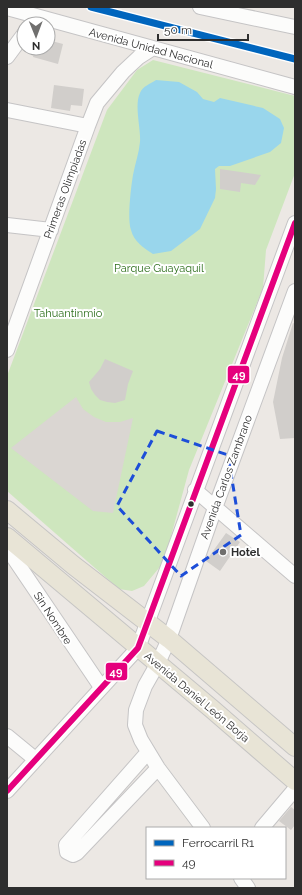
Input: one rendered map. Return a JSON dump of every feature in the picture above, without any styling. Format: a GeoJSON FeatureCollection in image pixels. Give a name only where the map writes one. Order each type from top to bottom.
{"type":"FeatureCollection","features":[{"type":"Feature","properties":{"kind":"main road"},"geometry":{"type":"LineString","coordinates":[[7,510],[73,565],[169,639],[295,747]]}},
{"type":"Feature","properties":{"kind":"main road","name":"Avenida Daniel León Borja"},"geometry":{"type":"LineString","coordinates":[[7,537],[138,648],[158,663],[295,781]]}},
{"type":"Feature","properties":{"kind":"street"},"geometry":{"type":"LineString","coordinates":[[200,7],[295,28]]}},
{"type":"Feature","properties":{"kind":"street","name":"Avenida Unidad Nacional"},"geometry":{"type":"LineString","coordinates":[[7,8],[295,87]]}},
{"type":"Feature","properties":{"kind":"street"},"geometry":{"type":"LineString","coordinates":[[7,57],[16,45]]}},
{"type":"Feature","properties":{"kind":"street","name":"Primeras Olimpiadas"},"geometry":{"type":"LineString","coordinates":[[7,350],[88,126],[98,103],[123,72],[139,57],[153,48]]}},
{"type":"Feature","properties":{"kind":"street"},"geometry":{"type":"LineString","coordinates":[[7,110],[88,126]]}},
{"type":"Feature","properties":{"kind":"street"},"geometry":{"type":"LineString","coordinates":[[7,790],[138,648],[148,624],[195,490],[295,223]]}},
{"type":"Feature","properties":{"kind":"street"},"geometry":{"type":"LineString","coordinates":[[7,226],[51,230]]}},
{"type":"Feature","properties":{"kind":"street","name":"Avenida Carlos Zambrano"},"geometry":{"type":"LineString","coordinates":[[202,827],[158,768],[141,740],[135,725],[136,710],[145,686],[169,639],[215,508],[295,292]]}},
{"type":"Feature","properties":{"kind":"street"},"geometry":{"type":"LineString","coordinates":[[195,490],[295,576]]}},
{"type":"Feature","properties":{"kind":"street","name":"Sin Nombre"},"geometry":{"type":"LineString","coordinates":[[7,548],[101,687]]}},
{"type":"Feature","properties":{"kind":"street"},"geometry":{"type":"LineString","coordinates":[[7,736],[35,759]]}},
{"type":"Feature","properties":{"kind":"street"},"geometry":{"type":"LineString","coordinates":[[148,752],[66,845],[67,852],[73,855],[77,853],[158,768]]}},
{"type":"Feature","properties":{"kind":"street"},"geometry":{"type":"LineString","coordinates":[[263,827],[295,789]]}},
{"type":"Feature","properties":{"kind":"street"},"geometry":{"type":"LineString","coordinates":[[242,879],[248,888]]}},
{"type":"Feature","properties":{"kind":"highlighted area"},"geometry":{"type":"Polygon","coordinates":[[[157,431],[228,455],[241,535],[181,576],[117,506],[157,431]]]}},
{"type":"Feature","properties":{"kind":"green space","name":"Parque Guayaquil"},"geometry":{"type":"Polygon","coordinates":[[[153,60],[295,96],[295,173],[266,250],[263,288],[189,470],[164,562],[144,586],[132,591],[119,589],[7,491],[7,376],[107,110],[137,70],[153,60]]]}},
{"type":"Feature","properties":{"kind":"shaded area"},"geometry":{"type":"Polygon","coordinates":[[[76,397],[83,409],[94,417],[106,422],[120,422],[133,418],[113,513],[93,511],[11,448],[76,397]]]}},
{"type":"Feature","properties":{"kind":"water"},"geometry":{"type":"Polygon","coordinates":[[[156,80],[179,82],[197,92],[203,99],[214,102],[220,98],[263,108],[280,119],[284,128],[281,143],[270,152],[230,166],[219,166],[215,169],[215,198],[200,229],[171,251],[153,254],[134,238],[130,225],[129,211],[133,175],[140,142],[138,98],[140,93],[147,85],[156,80]]]}},
{"type":"Feature","properties":{"kind":"building"},"geometry":{"type":"Polygon","coordinates":[[[56,42],[63,44],[58,64],[33,57],[56,56],[56,42]]]}},
{"type":"Feature","properties":{"kind":"building"},"geometry":{"type":"Polygon","coordinates":[[[54,85],[84,89],[82,106],[71,105],[70,111],[51,108],[54,85]]]}},
{"type":"Feature","properties":{"kind":"building"},"geometry":{"type":"Polygon","coordinates":[[[220,169],[261,175],[255,185],[241,183],[240,192],[220,189],[220,169]]]}},
{"type":"Feature","properties":{"kind":"building"},"geometry":{"type":"Polygon","coordinates":[[[293,323],[295,324],[295,438],[280,439],[273,402],[282,358],[293,323]]]}},
{"type":"Feature","properties":{"kind":"building"},"geometry":{"type":"Polygon","coordinates":[[[105,359],[133,371],[128,384],[125,400],[115,403],[100,400],[91,389],[89,382],[100,369],[105,359]]]}},
{"type":"Feature","properties":{"kind":"building","name":"Hotel"},"geometry":{"type":"Polygon","coordinates":[[[226,533],[240,542],[220,571],[206,561],[226,533]]]}},
{"type":"Feature","properties":{"kind":"building"},"geometry":{"type":"Polygon","coordinates":[[[291,807],[295,810],[295,825],[291,830],[279,821],[291,807]]]}},
{"type":"Feature","properties":{"kind":"rail line","name":"R1"},"geometry":{"type":"LineString","coordinates":[[91,7],[295,59]]}},
{"type":"Feature","properties":{"kind":"transit line","name":"49"},"geometry":{"type":"LineString","coordinates":[[7,791],[138,648],[295,223]]}},
{"type":"Feature","properties":{"kind":"place","name":"Hotel"},"geometry":{"type":"Point","coordinates":[223,552]}},
{"type":"Feature","properties":{"kind":"park label","name":"Tahuantinmio"},"geometry":{"type":"Point","coordinates":[68,313]}}]}
